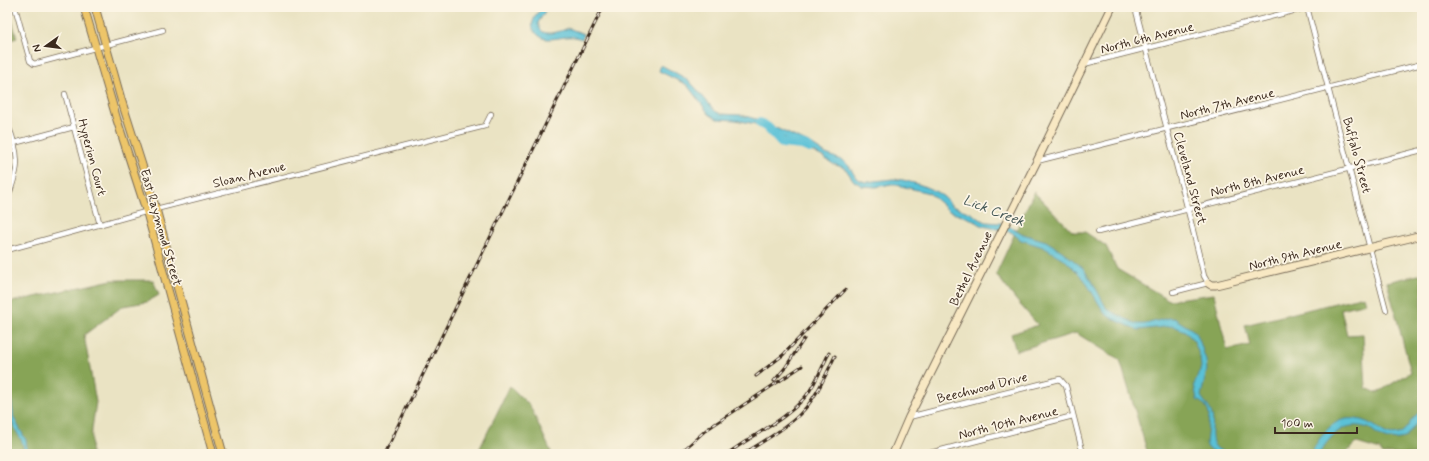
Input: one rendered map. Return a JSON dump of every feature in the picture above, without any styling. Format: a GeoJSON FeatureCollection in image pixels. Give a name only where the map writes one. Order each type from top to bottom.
{"type":"FeatureCollection","features":[{"type":"Feature","properties":{"kind":"main road","name":"East Raymond Street"},"geometry":{"type":"LineString","coordinates":[[84,7],[147,213],[213,454]]}},
{"type":"Feature","properties":{"kind":"main road","name":"East Raymond Street"},"geometry":{"type":"LineString","coordinates":[[95,7],[156,209],[223,454]]}},
{"type":"Feature","properties":{"kind":"main road"},"geometry":{"type":"LineString","coordinates":[[209,442],[219,439]]}},
{"type":"Feature","properties":{"kind":"street"},"geometry":{"type":"LineString","coordinates":[[15,7],[30,61],[36,64],[163,30]]}},
{"type":"Feature","properties":{"kind":"street","name":"Bethel Avenue"},"geometry":{"type":"LineString","coordinates":[[894,453],[910,417],[1037,162],[1112,7]]}},
{"type":"Feature","properties":{"kind":"street","name":"Cleveland Street"},"geometry":{"type":"LineString","coordinates":[[1136,7],[1189,209],[1204,276],[1208,284]]}},
{"type":"Feature","properties":{"kind":"street","name":"North 6th Avenue"},"geometry":{"type":"LineString","coordinates":[[1084,64],[1308,7]]}},
{"type":"Feature","properties":{"kind":"street","name":"Buffalo Street"},"geometry":{"type":"LineString","coordinates":[[1308,7],[1386,310]]}},
{"type":"Feature","properties":{"kind":"street","name":"North 7th Avenue"},"geometry":{"type":"LineString","coordinates":[[1037,162],[1422,64]]}},
{"type":"Feature","properties":{"kind":"street","name":"Hyperion Court"},"geometry":{"type":"LineString","coordinates":[[65,94],[100,226]]}},
{"type":"Feature","properties":{"kind":"street","name":"Sloan Avenue"},"geometry":{"type":"LineString","coordinates":[[8,250],[147,213],[156,209],[485,126],[491,114]]}},
{"type":"Feature","properties":{"kind":"street"},"geometry":{"type":"LineString","coordinates":[[7,125],[14,143],[18,165],[7,201]]}},
{"type":"Feature","properties":{"kind":"street"},"geometry":{"type":"LineString","coordinates":[[14,143],[74,127]]}},
{"type":"Feature","properties":{"kind":"street","name":"North 8th Avenue"},"geometry":{"type":"LineString","coordinates":[[1098,232],[1422,150]]}},
{"type":"Feature","properties":{"kind":"street","name":"North 9th Avenue"},"geometry":{"type":"LineString","coordinates":[[1173,292],[1208,284],[1215,286],[1422,235]]}},
{"type":"Feature","properties":{"kind":"street"},"geometry":{"type":"LineString","coordinates":[[7,240],[8,250]]}},
{"type":"Feature","properties":{"kind":"street","name":"Beechwood Drive"},"geometry":{"type":"LineString","coordinates":[[910,417],[1060,379],[1066,386],[1073,416]]}},
{"type":"Feature","properties":{"kind":"street"},"geometry":{"type":"LineString","coordinates":[[1073,416],[1083,454]]}},
{"type":"Feature","properties":{"kind":"street","name":"North 10th Avenue"},"geometry":{"type":"LineString","coordinates":[[926,454],[1073,416]]}},
{"type":"Feature","properties":{"kind":"green space"},"geometry":{"type":"Polygon","coordinates":[[[7,7],[17,38],[7,41],[7,7]]]}},
{"type":"Feature","properties":{"kind":"green space"},"geometry":{"type":"Polygon","coordinates":[[[1034,192],[1073,232],[1085,232],[1106,246],[1117,269],[1169,300],[1214,294],[1227,350],[1250,345],[1245,325],[1364,296],[1366,303],[1341,309],[1347,335],[1363,334],[1366,388],[1377,393],[1411,372],[1387,282],[1422,274],[1422,444],[1416,453],[1417,454],[1383,454],[1380,450],[1357,443],[1345,454],[1148,454],[1120,360],[1076,333],[1016,351],[1011,334],[1038,325],[996,274],[1034,192]]]}},
{"type":"Feature","properties":{"kind":"green space"},"geometry":{"type":"Polygon","coordinates":[[[112,280],[153,280],[159,295],[147,302],[123,306],[84,335],[96,402],[92,429],[91,454],[7,454],[7,303],[112,280]]]}},
{"type":"Feature","properties":{"kind":"green space"},"geometry":{"type":"Polygon","coordinates":[[[510,386],[530,406],[552,454],[477,454],[510,386]]]}},
{"type":"Feature","properties":{"kind":"water"},"geometry":{"type":"Polygon","coordinates":[[[539,7],[545,7],[545,11],[538,23],[543,32],[552,33],[568,28],[584,34],[582,39],[569,37],[547,39],[539,36],[534,31],[532,25],[540,10],[539,7]]]}},
{"type":"Feature","properties":{"kind":"water","name":"Lick Creek"},"geometry":{"type":"Polygon","coordinates":[[[661,65],[685,78],[694,86],[715,111],[721,114],[741,115],[756,119],[811,144],[826,154],[844,161],[855,176],[860,180],[865,182],[893,179],[921,185],[944,197],[952,206],[971,213],[986,222],[1001,223],[1023,234],[1046,241],[1062,251],[1083,268],[1107,309],[1132,322],[1137,324],[1145,324],[1168,318],[1174,318],[1196,332],[1206,360],[1207,370],[1201,396],[1211,412],[1213,420],[1213,443],[1224,452],[1246,454],[1216,454],[1208,448],[1206,444],[1209,416],[1208,411],[1205,405],[1197,400],[1194,384],[1201,367],[1200,357],[1194,341],[1185,331],[1173,326],[1138,330],[1113,319],[1105,314],[1084,279],[1065,260],[1043,247],[1021,240],[1011,232],[983,226],[971,219],[949,211],[929,193],[891,184],[876,187],[862,186],[854,181],[845,168],[833,164],[823,157],[756,124],[735,120],[717,119],[709,114],[687,85],[659,71],[661,65]]]}},
{"type":"Feature","properties":{"kind":"water"},"geometry":{"type":"Polygon","coordinates":[[[7,388],[11,398],[14,418],[26,440],[28,454],[24,454],[22,441],[12,422],[8,405],[7,388]]]}},
{"type":"Feature","properties":{"kind":"water"},"geometry":{"type":"Polygon","coordinates":[[[1422,410],[1422,419],[1414,426],[1405,438],[1395,440],[1389,439],[1382,437],[1369,429],[1359,426],[1352,426],[1333,435],[1319,454],[1311,454],[1316,444],[1328,428],[1335,423],[1352,419],[1362,420],[1391,435],[1394,435],[1401,433],[1422,410]]]}},
{"type":"Feature","properties":{"kind":"waterway","name":"Lick Creek"},"geometry":{"type":"LineString","coordinates":[[760,123],[767,127],[782,143],[802,145],[809,148]]}},
{"type":"Feature","properties":{"kind":"railway"},"geometry":{"type":"LineString","coordinates":[[384,454],[603,7]]}},
{"type":"Feature","properties":{"kind":"railway"},"geometry":{"type":"LineString","coordinates":[[756,376],[783,355],[845,290]]}},
{"type":"Feature","properties":{"kind":"railway"},"geometry":{"type":"LineString","coordinates":[[774,381],[785,368],[804,339]]}},
{"type":"Feature","properties":{"kind":"railway"},"geometry":{"type":"LineString","coordinates":[[727,454],[798,405],[813,386],[829,353]]}},
{"type":"Feature","properties":{"kind":"railway"},"geometry":{"type":"LineString","coordinates":[[743,454],[787,426],[805,409],[820,387],[835,356]]}},
{"type":"Feature","properties":{"kind":"railway"},"geometry":{"type":"LineString","coordinates":[[679,454],[706,430],[802,366]]}}]}
